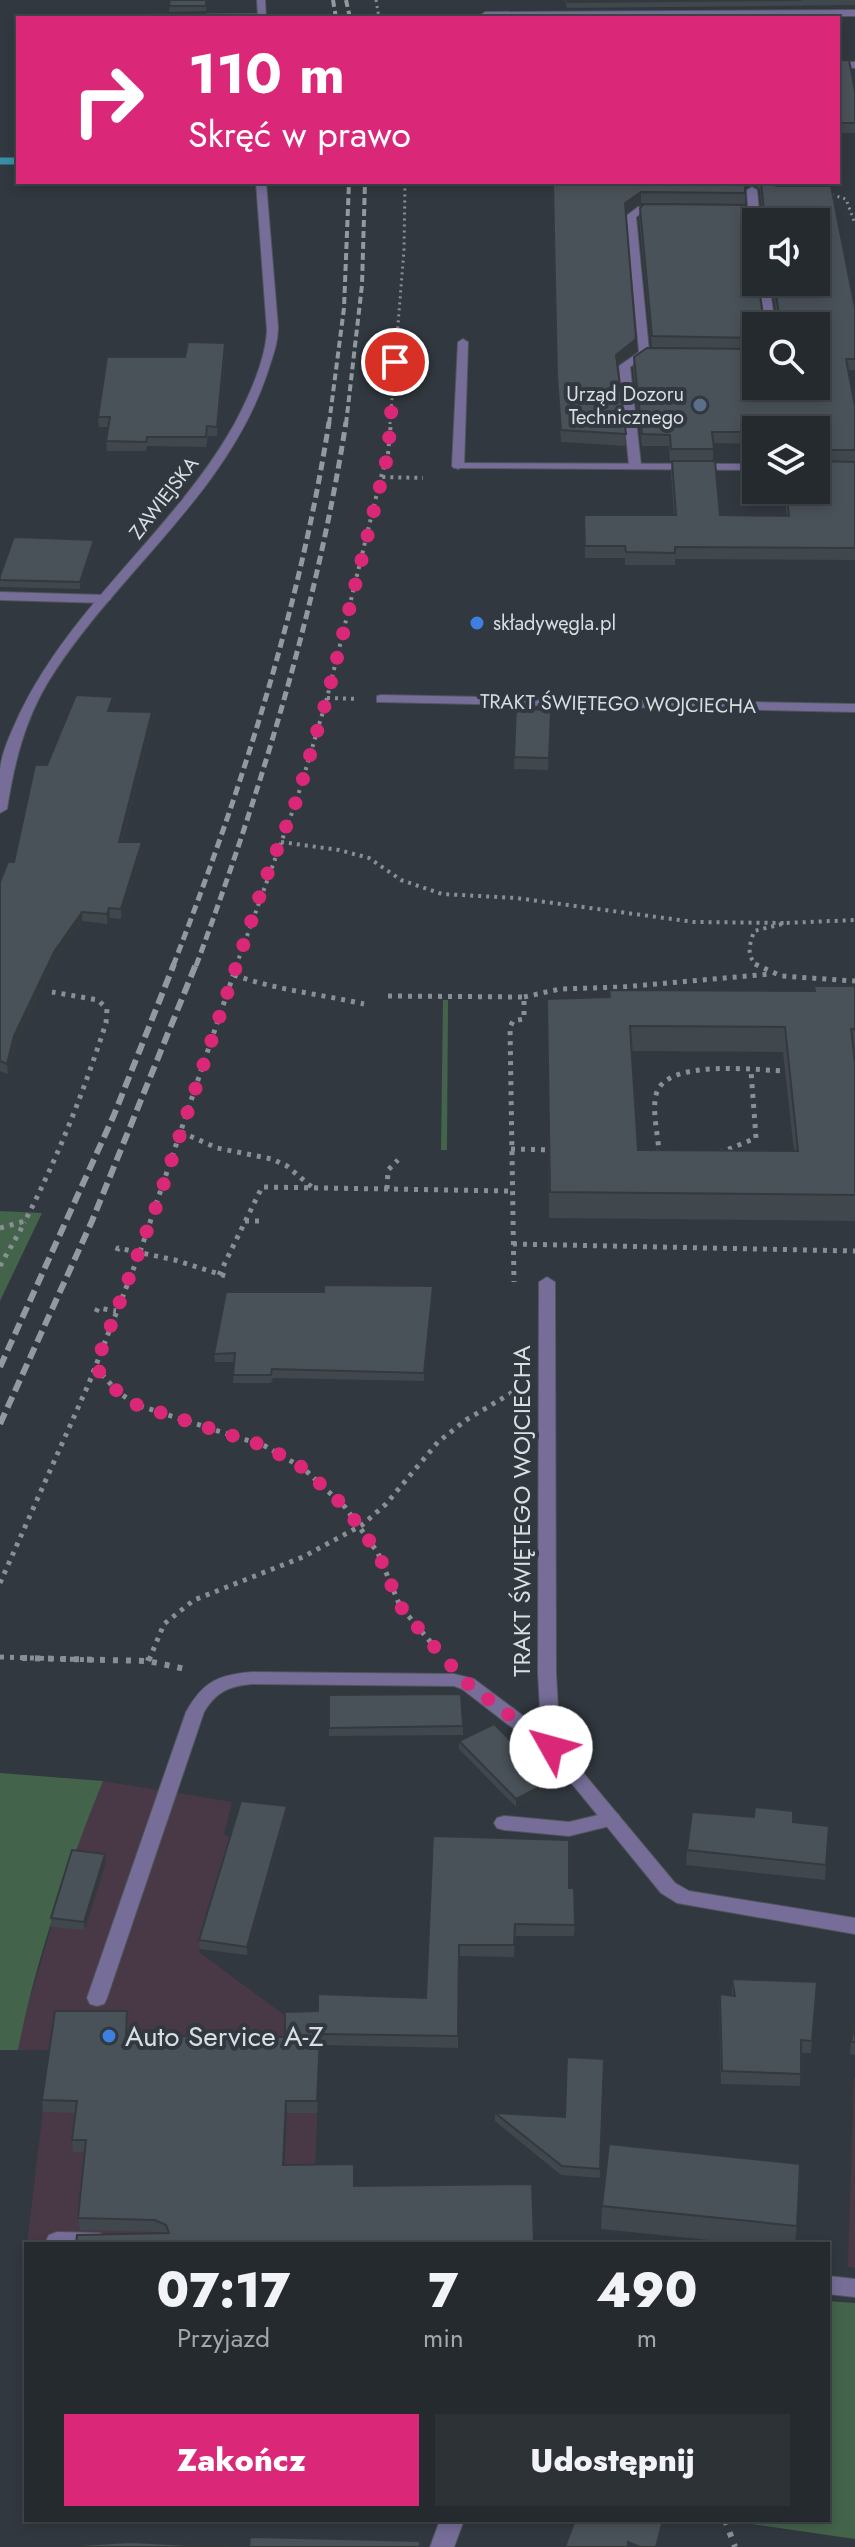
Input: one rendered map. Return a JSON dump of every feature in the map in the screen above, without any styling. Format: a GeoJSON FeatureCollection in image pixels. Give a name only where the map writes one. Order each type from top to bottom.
{"type":"FeatureCollection","features":[{"type":"Feature","properties":{"kind":"street"},"geometry":{"type":"LineString","coordinates":[[485,15],[855,13]]}},
{"type":"Feature","properties":{"kind":"street","name":"ZAWIEJSKA"},"geometry":{"type":"LineString","coordinates":[[0,809],[15,738],[29,707],[70,641],[217,460],[245,418],[263,379],[272,340],[271,272],[261,184]]}},
{"type":"Feature","properties":{"kind":"street"},"geometry":{"type":"LineString","coordinates":[[752,190],[753,208]]}},
{"type":"Feature","properties":{"kind":"street"},"geometry":{"type":"LineString","coordinates":[[644,353],[631,216],[641,209],[669,209]]}},
{"type":"Feature","properties":{"kind":"street"},"geometry":{"type":"LineString","coordinates":[[711,210],[742,210]]}},
{"type":"Feature","properties":{"kind":"street"},"geometry":{"type":"LineString","coordinates":[[463,342],[458,466],[742,467]]}},
{"type":"Feature","properties":{"kind":"street"},"geometry":{"type":"LineString","coordinates":[[635,465],[624,366],[644,353],[658,354]]}},
{"type":"Feature","properties":{"kind":"street"},"geometry":{"type":"LineString","coordinates":[[0,596],[105,599]]}},
{"type":"Feature","properties":{"kind":"street","name":"TRAKT ŚWIĘTEGO WOJCIECHA"},"geometry":{"type":"LineString","coordinates":[[381,699],[855,708]]}},
{"type":"Feature","properties":{"kind":"street","name":"TRAKT ŚWIĘTEGO WOJCIECHA"},"geometry":{"type":"LineString","coordinates":[[547,1282],[547,1673],[551,1747]]}},
{"type":"Feature","properties":{"kind":"street"},"geometry":{"type":"LineString","coordinates":[[97,1998],[195,1712],[203,1696],[214,1685],[226,1680],[442,1678],[468,1684],[551,1747],[668,1888],[684,1898],[855,1926]]}},
{"type":"Feature","properties":{"kind":"street"},"geometry":{"type":"LineString","coordinates":[[504,1823],[569,1829],[611,1819]]}},
{"type":"Feature","properties":{"kind":"street"},"geometry":{"type":"LineString","coordinates":[[57,2241],[86,2242]]}},
{"type":"Feature","properties":{"kind":"street"},"geometry":{"type":"LineString","coordinates":[[830,2285],[855,2288]]}},
{"type":"Feature","properties":{"kind":"street"},"geometry":{"type":"LineString","coordinates":[[442,2547],[451,2522]]}},
{"type":"Feature","properties":{"kind":"path"},"geometry":{"type":"LineString","coordinates":[[0,1583],[95,1367],[140,1252],[281,842],[327,698],[388,454],[404,250],[405,184]]}},
{"type":"Feature","properties":{"kind":"path"},"geometry":{"type":"LineString","coordinates":[[821,192],[834,193],[846,199],[855,224]]}},
{"type":"Feature","properties":{"kind":"path"},"geometry":{"type":"LineString","coordinates":[[381,477],[423,478]]}},
{"type":"Feature","properties":{"kind":"path"},"geometry":{"type":"LineString","coordinates":[[281,842],[339,850],[369,858],[401,880],[442,894],[516,898],[694,922],[855,920]]}},
{"type":"Feature","properties":{"kind":"path"},"geometry":{"type":"LineString","coordinates":[[770,974],[753,965],[747,944],[754,931],[786,923]]}},
{"type":"Feature","properties":{"kind":"path"},"geometry":{"type":"LineString","coordinates":[[388,996],[524,997],[550,990],[626,987],[724,975],[770,974],[819,981],[855,981]]}},
{"type":"Feature","properties":{"kind":"path"},"geometry":{"type":"LineString","coordinates":[[234,975],[268,987],[313,992],[364,1004]]}},
{"type":"Feature","properties":{"kind":"path"},"geometry":{"type":"LineString","coordinates":[[2,1263],[68,1131],[106,1023],[107,1009],[98,1000],[52,992]]}},
{"type":"Feature","properties":{"kind":"path"},"geometry":{"type":"LineString","coordinates":[[400,996],[400,1004]]}},
{"type":"Feature","properties":{"kind":"path"},"geometry":{"type":"LineString","coordinates":[[514,1282],[510,1027],[513,1021],[524,1019],[524,997]]}},
{"type":"Feature","properties":{"kind":"path"},"geometry":{"type":"LineString","coordinates":[[659,1152],[656,1095],[666,1078],[685,1070],[795,1072]]}},
{"type":"Feature","properties":{"kind":"path"},"geometry":{"type":"LineString","coordinates":[[717,1154],[756,1138],[751,1071]]}},
{"type":"Feature","properties":{"kind":"path"},"geometry":{"type":"LineString","coordinates":[[181,1132],[217,1148],[272,1159],[287,1166],[313,1188]]}},
{"type":"Feature","properties":{"kind":"path"},"geometry":{"type":"LineString","coordinates":[[511,1149],[555,1150]]}},
{"type":"Feature","properties":{"kind":"path"},"geometry":{"type":"LineString","coordinates":[[644,1152],[674,1153]]}},
{"type":"Feature","properties":{"kind":"path"},"geometry":{"type":"LineString","coordinates":[[387,1189],[388,1170],[398,1160]]}},
{"type":"Feature","properties":{"kind":"path"},"geometry":{"type":"LineString","coordinates":[[219,1275],[262,1187],[511,1191]]}},
{"type":"Feature","properties":{"kind":"path"},"geometry":{"type":"LineString","coordinates":[[0,1228],[25,1221]]}},
{"type":"Feature","properties":{"kind":"path"},"geometry":{"type":"LineString","coordinates":[[245,1221],[261,1221]]}},
{"type":"Feature","properties":{"kind":"path"},"geometry":{"type":"LineString","coordinates":[[513,1244],[855,1251]]}},
{"type":"Feature","properties":{"kind":"path"},"geometry":{"type":"LineString","coordinates":[[117,1251],[118,1248],[140,1252],[229,1277]]}},
{"type":"Feature","properties":{"kind":"path"},"geometry":{"type":"LineString","coordinates":[[0,1252],[2,1263]]}},
{"type":"Feature","properties":{"kind":"path"},"geometry":{"type":"LineString","coordinates":[[96,1312],[98,1308],[116,1311]]}},
{"type":"Feature","properties":{"kind":"path"},"geometry":{"type":"LineString","coordinates":[[95,1367],[118,1392],[137,1405],[265,1446],[303,1468],[345,1507],[378,1553],[400,1606],[468,1684]]}},
{"type":"Feature","properties":{"kind":"path"},"geometry":{"type":"LineString","coordinates":[[148,1661],[164,1624],[194,1600],[312,1551],[359,1527],[379,1511],[417,1465],[450,1432],[546,1371]]}},
{"type":"Feature","properties":{"kind":"path"},"geometry":{"type":"LineString","coordinates":[[0,1657],[148,1661],[226,1680]]}},
{"type":"Feature","properties":{"kind":"path"},"geometry":{"type":"LineString","coordinates":[[726,2522],[735,2547]]}},
{"type":"Feature","properties":{"kind":"shaded area"},"geometry":{"type":"Polygon","coordinates":[[[103,1781],[232,1802],[224,1835],[233,1837],[199,1952],[320,2045],[312,2242],[27,2242],[50,2050],[18,2050],[23,2021],[72,1859],[103,1781]]]}},
{"type":"Feature","properties":{"kind":"shaded area"},"geometry":{"type":"Polygon","coordinates":[[[855,2078],[855,2268],[848,2267],[855,2078]]]}},
{"type":"Feature","properties":{"kind":"green space"},"geometry":{"type":"Polygon","coordinates":[[[443,1000],[448,1000],[447,1150],[441,1150],[443,1000]]]}},
{"type":"Feature","properties":{"kind":"green space"},"geometry":{"type":"Polygon","coordinates":[[[0,1211],[42,1213],[0,1301],[0,1211]]]}},
{"type":"Feature","properties":{"kind":"green space"},"geometry":{"type":"Polygon","coordinates":[[[0,1773],[103,1781],[54,1914],[18,2050],[0,2050],[0,1773]]]}},
{"type":"Feature","properties":{"kind":"green space"},"geometry":{"type":"Polygon","coordinates":[[[830,2301],[855,2303],[855,2539],[739,2522],[830,2522],[830,2301]]]}},
{"type":"Feature","properties":{"kind":"building"},"geometry":{"type":"Polygon","coordinates":[[[170,0],[206,0],[206,6],[169,6],[170,0]]]}},
{"type":"Feature","properties":{"kind":"building"},"geometry":{"type":"Polygon","coordinates":[[[567,0],[801,0],[567,2],[567,0]]]}},
{"type":"Feature","properties":{"kind":"building"},"geometry":{"type":"Polygon","coordinates":[[[168,14],[205,14],[204,16],[168,14]]]}},
{"type":"Feature","properties":{"kind":"building"},"geometry":{"type":"Polygon","coordinates":[[[840,60],[849,60],[855,91],[855,123],[840,123],[840,60]]]}},
{"type":"Feature","properties":{"kind":"building"},"geometry":{"type":"Polygon","coordinates":[[[553,184],[745,184],[745,193],[641,192],[625,203],[636,339],[616,355],[626,434],[561,430],[553,184]]]}},
{"type":"Feature","properties":{"kind":"building"},"geometry":{"type":"Polygon","coordinates":[[[761,184],[831,186],[855,308],[855,359],[846,359],[855,406],[855,450],[830,450],[830,416],[742,416],[742,432],[712,432],[714,449],[671,449],[670,435],[642,434],[634,357],[647,348],[742,349],[742,400],[830,400],[830,312],[779,312],[776,296],[830,296],[830,208],[764,208],[761,184]]]}},
{"type":"Feature","properties":{"kind":"building"},"geometry":{"type":"Polygon","coordinates":[[[644,204],[746,205],[747,208],[742,208],[742,296],[760,296],[763,312],[742,312],[742,338],[652,336],[640,208],[644,204]]]}},
{"type":"Feature","properties":{"kind":"building"},"geometry":{"type":"Polygon","coordinates":[[[188,342],[225,343],[217,427],[207,426],[206,437],[147,437],[146,442],[106,441],[110,417],[98,417],[107,357],[185,357],[188,342]]]}},
{"type":"Feature","properties":{"kind":"building"},"geometry":{"type":"Polygon","coordinates":[[[672,461],[715,461],[720,515],[789,516],[788,504],[830,504],[830,461],[855,462],[855,548],[675,547],[675,553],[626,552],[625,546],[585,546],[584,515],[676,515],[672,461]]]}},
{"type":"Feature","properties":{"kind":"building"},"geometry":{"type":"Polygon","coordinates":[[[14,537],[94,540],[80,582],[0,580],[14,537]]]}},
{"type":"Feature","properties":{"kind":"building"},"geometry":{"type":"Polygon","coordinates":[[[76,695],[113,697],[108,711],[152,712],[119,842],[142,842],[121,909],[109,908],[107,914],[82,912],[54,952],[14,1036],[7,1064],[0,1061],[0,882],[8,862],[14,862],[35,765],[47,765],[76,695]]]}},
{"type":"Feature","properties":{"kind":"building"},"geometry":{"type":"Polygon","coordinates":[[[516,709],[551,710],[549,758],[514,757],[516,709]]]}},
{"type":"Feature","properties":{"kind":"building"},"geometry":{"type":"Polygon","coordinates":[[[814,986],[855,986],[855,1029],[851,1029],[855,1063],[855,1195],[550,1192],[547,999],[610,997],[609,990],[815,991],[814,986]],[[630,1026],[638,1150],[798,1151],[785,1027],[630,1026]]]}},
{"type":"Feature","properties":{"kind":"building"},"geometry":{"type":"Polygon","coordinates":[[[324,1285],[433,1286],[424,1373],[272,1369],[271,1375],[233,1375],[235,1353],[214,1354],[226,1292],[324,1292],[324,1285]]]}},
{"type":"Feature","properties":{"kind":"building"},"geometry":{"type":"Polygon","coordinates":[[[461,1694],[463,1726],[329,1728],[329,1695],[461,1694]]]}},
{"type":"Feature","properties":{"kind":"building"},"geometry":{"type":"Polygon","coordinates":[[[494,1724],[551,1781],[516,1799],[459,1741],[494,1724]]]}},
{"type":"Feature","properties":{"kind":"building"},"geometry":{"type":"Polygon","coordinates":[[[241,1801],[287,1806],[247,1947],[199,1940],[241,1801]]]}},
{"type":"Feature","properties":{"kind":"building"},"geometry":{"type":"Polygon","coordinates":[[[755,1807],[793,1811],[793,1822],[829,1826],[826,1865],[687,1850],[692,1812],[754,1817],[755,1807]]]}},
{"type":"Feature","properties":{"kind":"building"},"geometry":{"type":"Polygon","coordinates":[[[433,1836],[569,1840],[569,1888],[574,1888],[575,1925],[515,1924],[514,1945],[459,1945],[458,2036],[320,2034],[317,2101],[286,2101],[283,2165],[354,2164],[354,2186],[532,2184],[534,2242],[76,2242],[77,2235],[169,2233],[166,2225],[155,2220],[78,2218],[86,2140],[72,2140],[77,2101],[42,2100],[55,2011],[127,2011],[126,2036],[285,2037],[285,2012],[318,2011],[318,1994],[426,1998],[433,1836]]]}},
{"type":"Feature","properties":{"kind":"building"},"geometry":{"type":"Polygon","coordinates":[[[72,1850],[105,1854],[84,1922],[51,1918],[72,1850]]]}},
{"type":"Feature","properties":{"kind":"building"},"geometry":{"type":"Polygon","coordinates":[[[732,1979],[817,1982],[812,2041],[801,2040],[801,2074],[722,2071],[720,1994],[735,1996],[732,1979]]]}},
{"type":"Feature","properties":{"kind":"building"},"geometry":{"type":"Polygon","coordinates":[[[567,2057],[604,2059],[600,2169],[562,2166],[495,2113],[565,2117],[567,2057]]]}},
{"type":"Feature","properties":{"kind":"building"},"geometry":{"type":"Polygon","coordinates":[[[609,2144],[800,2164],[797,2226],[602,2206],[609,2144]]]}},
{"type":"Feature","properties":{"kind":"building"},"geometry":{"type":"Polygon","coordinates":[[[574,2522],[662,2522],[656,2547],[640,2547],[628,2542],[628,2547],[565,2547],[574,2522]]]}},
{"type":"Feature","properties":{"kind":"building"},"geometry":{"type":"Polygon","coordinates":[[[250,2537],[420,2541],[420,2547],[249,2547],[250,2537]]]}},
{"type":"Feature","properties":{"kind":"building"},"geometry":{"type":"Polygon","coordinates":[[[130,2542],[229,2547],[81,2547],[130,2542]]]}},
{"type":"Feature","properties":{"kind":"waterway"},"geometry":{"type":"LineString","coordinates":[[0,161],[16,161]]}},
{"type":"Feature","properties":{"kind":"railway"},"geometry":{"type":"LineString","coordinates":[[333,0],[336,16]]}},
{"type":"Feature","properties":{"kind":"railway"},"geometry":{"type":"LineString","coordinates":[[346,0],[350,16]]}},
{"type":"Feature","properties":{"kind":"railway"},"geometry":{"type":"LineString","coordinates":[[329,424],[344,308],[349,184]]}},
{"type":"Feature","properties":{"kind":"railway"},"geometry":{"type":"LineString","coordinates":[[346,424],[362,285],[365,184]]}},
{"type":"Feature","properties":{"kind":"railway"},"geometry":{"type":"LineString","coordinates":[[173,966],[222,833],[266,698],[302,561],[329,422]]}},
{"type":"Feature","properties":{"kind":"railway"},"geometry":{"type":"LineString","coordinates":[[196,966],[243,833],[284,698],[319,561],[346,422]]}},
{"type":"Feature","properties":{"kind":"railway"},"geometry":{"type":"LineString","coordinates":[[0,1367],[114,1115],[174,964]]}},
{"type":"Feature","properties":{"kind":"railway"},"geometry":{"type":"LineString","coordinates":[[0,1424],[92,1221],[196,964]]}},
{"type":"Feature","properties":{"kind":"place","name":"Urząd Dozoru Technicznego"},"geometry":{"type":"Point","coordinates":[700,405]}},
{"type":"Feature","properties":{"kind":"place","name":"składywęgla.pl"},"geometry":{"type":"Point","coordinates":[477,623]}},
{"type":"Feature","properties":{"kind":"place","name":"Auto Service A-Z"},"geometry":{"type":"Point","coordinates":[109,2036]}},
{"type":"Feature","properties":{"kind":"route"},"geometry":{"type":"LineString","coordinates":[[395,362],[388,454],[327,698],[297,799],[265,880],[140,1252],[95,1367],[118,1392],[137,1405],[265,1446],[303,1468],[345,1507],[378,1553],[400,1606],[429,1641],[468,1684],[551,1747]]}}]}
